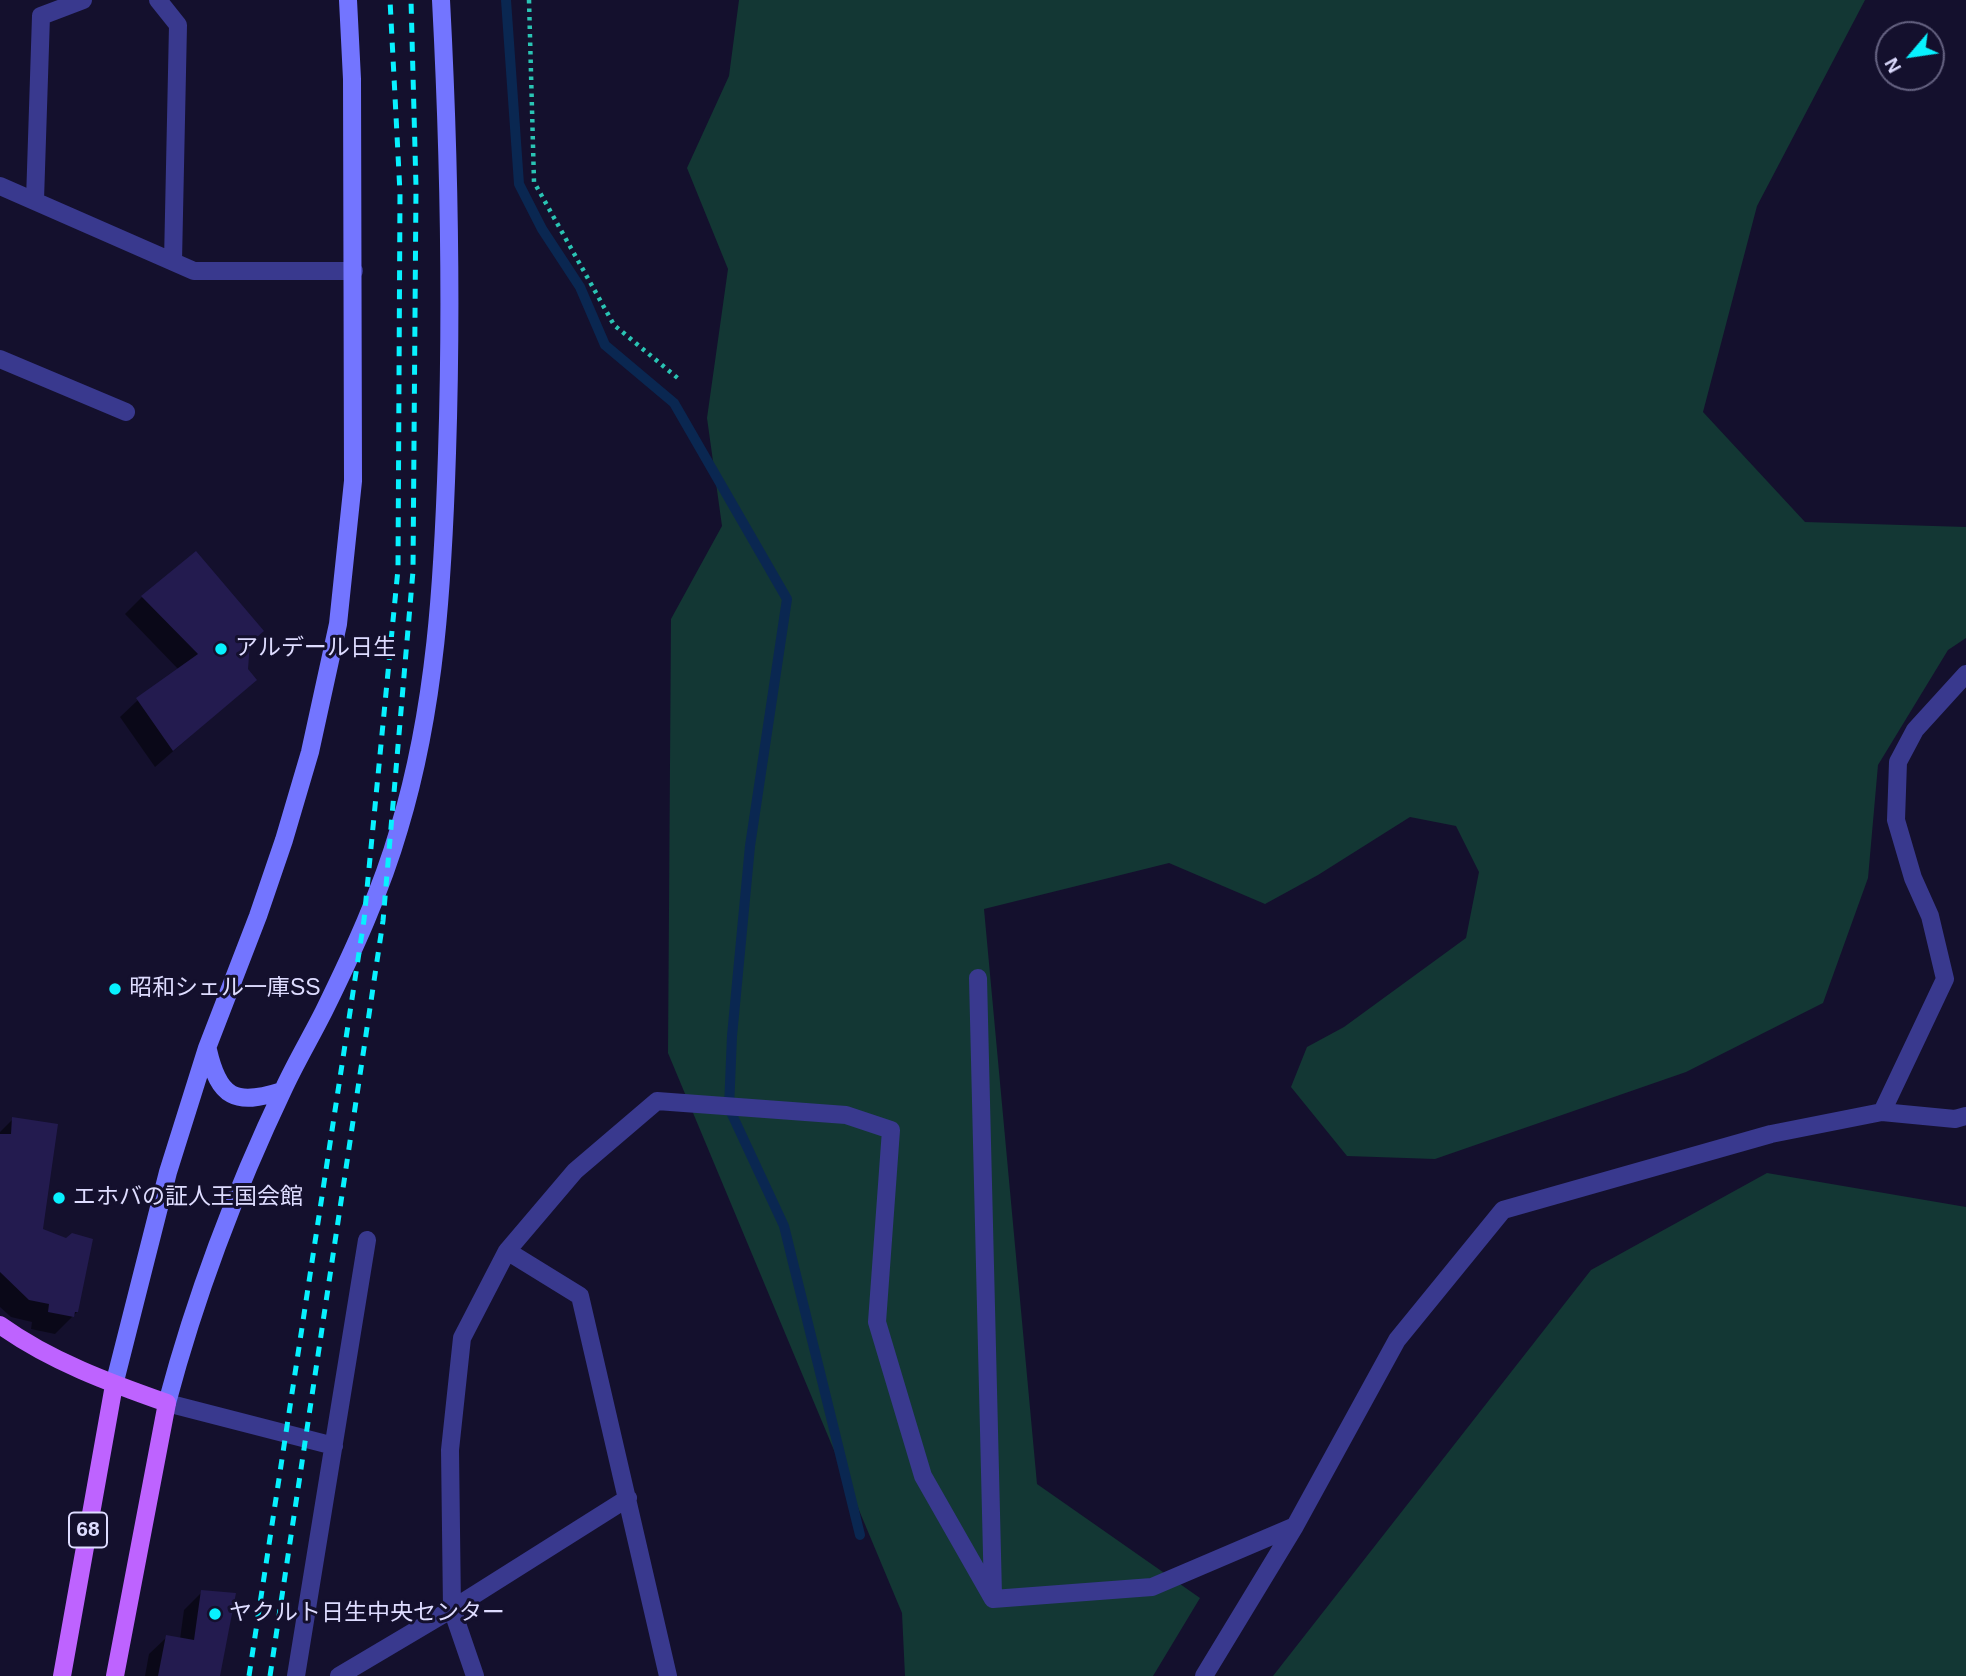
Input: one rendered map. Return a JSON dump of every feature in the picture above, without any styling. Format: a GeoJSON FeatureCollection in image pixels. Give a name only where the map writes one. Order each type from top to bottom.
{"type":"FeatureCollection","features":[{"type":"Feature","properties":{"kind":"main road"},"geometry":{"type":"LineString","coordinates":[[0,1325],[42,1351],[114,1385],[167,1403]]}},
{"type":"Feature","properties":{"kind":"main road","name":"68"},"geometry":{"type":"LineString","coordinates":[[62,1676],[114,1385]]}},
{"type":"Feature","properties":{"kind":"main road","name":"68"},"geometry":{"type":"LineString","coordinates":[[115,1676],[167,1403]]}},
{"type":"Feature","properties":{"kind":"street"},"geometry":{"type":"LineString","coordinates":[[35,200],[41,16],[83,0]]}},
{"type":"Feature","properties":{"kind":"street"},"geometry":{"type":"LineString","coordinates":[[158,0],[178,25],[173,261]]}},
{"type":"Feature","properties":{"kind":"street"},"geometry":{"type":"LineString","coordinates":[[114,1385],[168,1172],[207,1048],[258,916],[310,752],[338,624],[354,481],[352,79],[348,0]]}},
{"type":"Feature","properties":{"kind":"street"},"geometry":{"type":"LineString","coordinates":[[334,1446],[167,1403],[185,1335],[214,1248],[282,1091],[325,1010],[375,900],[400,828],[412,776],[435,654],[446,486],[450,286],[441,0]]}},
{"type":"Feature","properties":{"kind":"street"},"geometry":{"type":"LineString","coordinates":[[0,186],[194,271],[354,271]]}},
{"type":"Feature","properties":{"kind":"street"},"geometry":{"type":"LineString","coordinates":[[0,359],[126,412]]}},
{"type":"Feature","properties":{"kind":"street"},"geometry":{"type":"LineString","coordinates":[[1882,1112],[1945,979],[1930,916],[1913,878],[1896,820],[1898,762],[1915,730],[1966,674]]}},
{"type":"Feature","properties":{"kind":"street"},"geometry":{"type":"LineString","coordinates":[[978,978],[993,1599]]}},
{"type":"Feature","properties":{"kind":"street"},"geometry":{"type":"LineString","coordinates":[[207,1048],[213,1073],[220,1085],[233,1095],[245,1099],[261,1098],[282,1091]]}},
{"type":"Feature","properties":{"kind":"street"},"geometry":{"type":"LineString","coordinates":[[475,1676],[452,1609],[450,1450],[462,1338],[506,1251],[575,1171],[657,1101],[846,1115],[891,1130],[877,1322],[923,1476],[993,1599]]}},
{"type":"Feature","properties":{"kind":"street"},"geometry":{"type":"LineString","coordinates":[[1204,1676],[1295,1526],[1397,1340],[1503,1210],[1771,1134],[1882,1112],[1955,1119],[1966,1116]]}},
{"type":"Feature","properties":{"kind":"street"},"geometry":{"type":"LineString","coordinates":[[296,1676],[367,1240]]}},
{"type":"Feature","properties":{"kind":"street"},"geometry":{"type":"LineString","coordinates":[[506,1251],[580,1296],[668,1676]]}},
{"type":"Feature","properties":{"kind":"street"},"geometry":{"type":"LineString","coordinates":[[339,1676],[452,1609],[628,1498]]}},
{"type":"Feature","properties":{"kind":"street"},"geometry":{"type":"LineString","coordinates":[[993,1599],[1152,1587],[1295,1526]]}},
{"type":"Feature","properties":{"kind":"path"},"geometry":{"type":"LineString","coordinates":[[528,0],[534,181],[614,325],[680,380]]}},
{"type":"Feature","properties":{"kind":"green space"},"geometry":{"type":"Polygon","coordinates":[[[739,0],[1865,0],[1757,206],[1703,412],[1805,522],[1966,527],[1966,638],[1948,650],[1878,765],[1868,878],[1823,1003],[1686,1072],[1435,1159],[1347,1156],[1291,1087],[1307,1047],[1344,1027],[1466,938],[1479,872],[1456,826],[1410,817],[1318,875],[1265,904],[1169,863],[984,909],[1037,1484],[1200,1598],[1153,1676],[905,1676],[902,1613],[668,1053],[671,619],[722,526],[707,418],[728,269],[687,168],[729,76],[739,0]]]}},
{"type":"Feature","properties":{"kind":"green space"},"geometry":{"type":"Polygon","coordinates":[[[1767,1173],[1966,1207],[1966,1676],[1273,1676],[1591,1270],[1767,1173]]]}},
{"type":"Feature","properties":{"kind":"building","name":"アルデール日生"},"geometry":{"type":"Polygon","coordinates":[[[196,551],[264,631],[250,643],[248,669],[257,680],[173,751],[136,698],[198,654],[141,596],[196,551]]]}},
{"type":"Feature","properties":{"kind":"building"},"geometry":{"type":"Polygon","coordinates":[[[12,1117],[58,1124],[43,1229],[66,1238],[72,1233],[93,1239],[78,1312],[75,1312],[74,1317],[48,1312],[49,1304],[29,1300],[0,1272],[0,1134],[11,1134],[12,1117]]]}},
{"type":"Feature","properties":{"kind":"building","name":"ヤクルト日生中央センター"},"geometry":{"type":"Polygon","coordinates":[[[201,1590],[236,1593],[220,1676],[158,1676],[166,1635],[194,1640],[201,1590]]]}},
{"type":"Feature","properties":{"kind":"waterway"},"geometry":{"type":"LineString","coordinates":[[506,0],[519,184],[542,229],[580,287],[605,345],[674,403],[787,599],[750,846],[732,1036],[729,1108],[784,1226],[860,1535]]}},
{"type":"Feature","properties":{"kind":"railway"},"geometry":{"type":"LineString","coordinates":[[249,1676],[364,920],[398,569],[400,193],[390,0]]}},
{"type":"Feature","properties":{"kind":"railway"},"geometry":{"type":"LineString","coordinates":[[270,1676],[383,921],[413,571],[416,187],[411,0]]}},
{"type":"Feature","properties":{"kind":"place","name":"アルデール日生"},"geometry":{"type":"Point","coordinates":[221,649]}},
{"type":"Feature","properties":{"kind":"place","name":"昭和シェル一庫SS"},"geometry":{"type":"Point","coordinates":[115,989]}},
{"type":"Feature","properties":{"kind":"place","name":"エホバの証人王国会館"},"geometry":{"type":"Point","coordinates":[59,1198]}},
{"type":"Feature","properties":{"kind":"place","name":"ヤクルト日生中央センター"},"geometry":{"type":"Point","coordinates":[215,1614]}}]}
